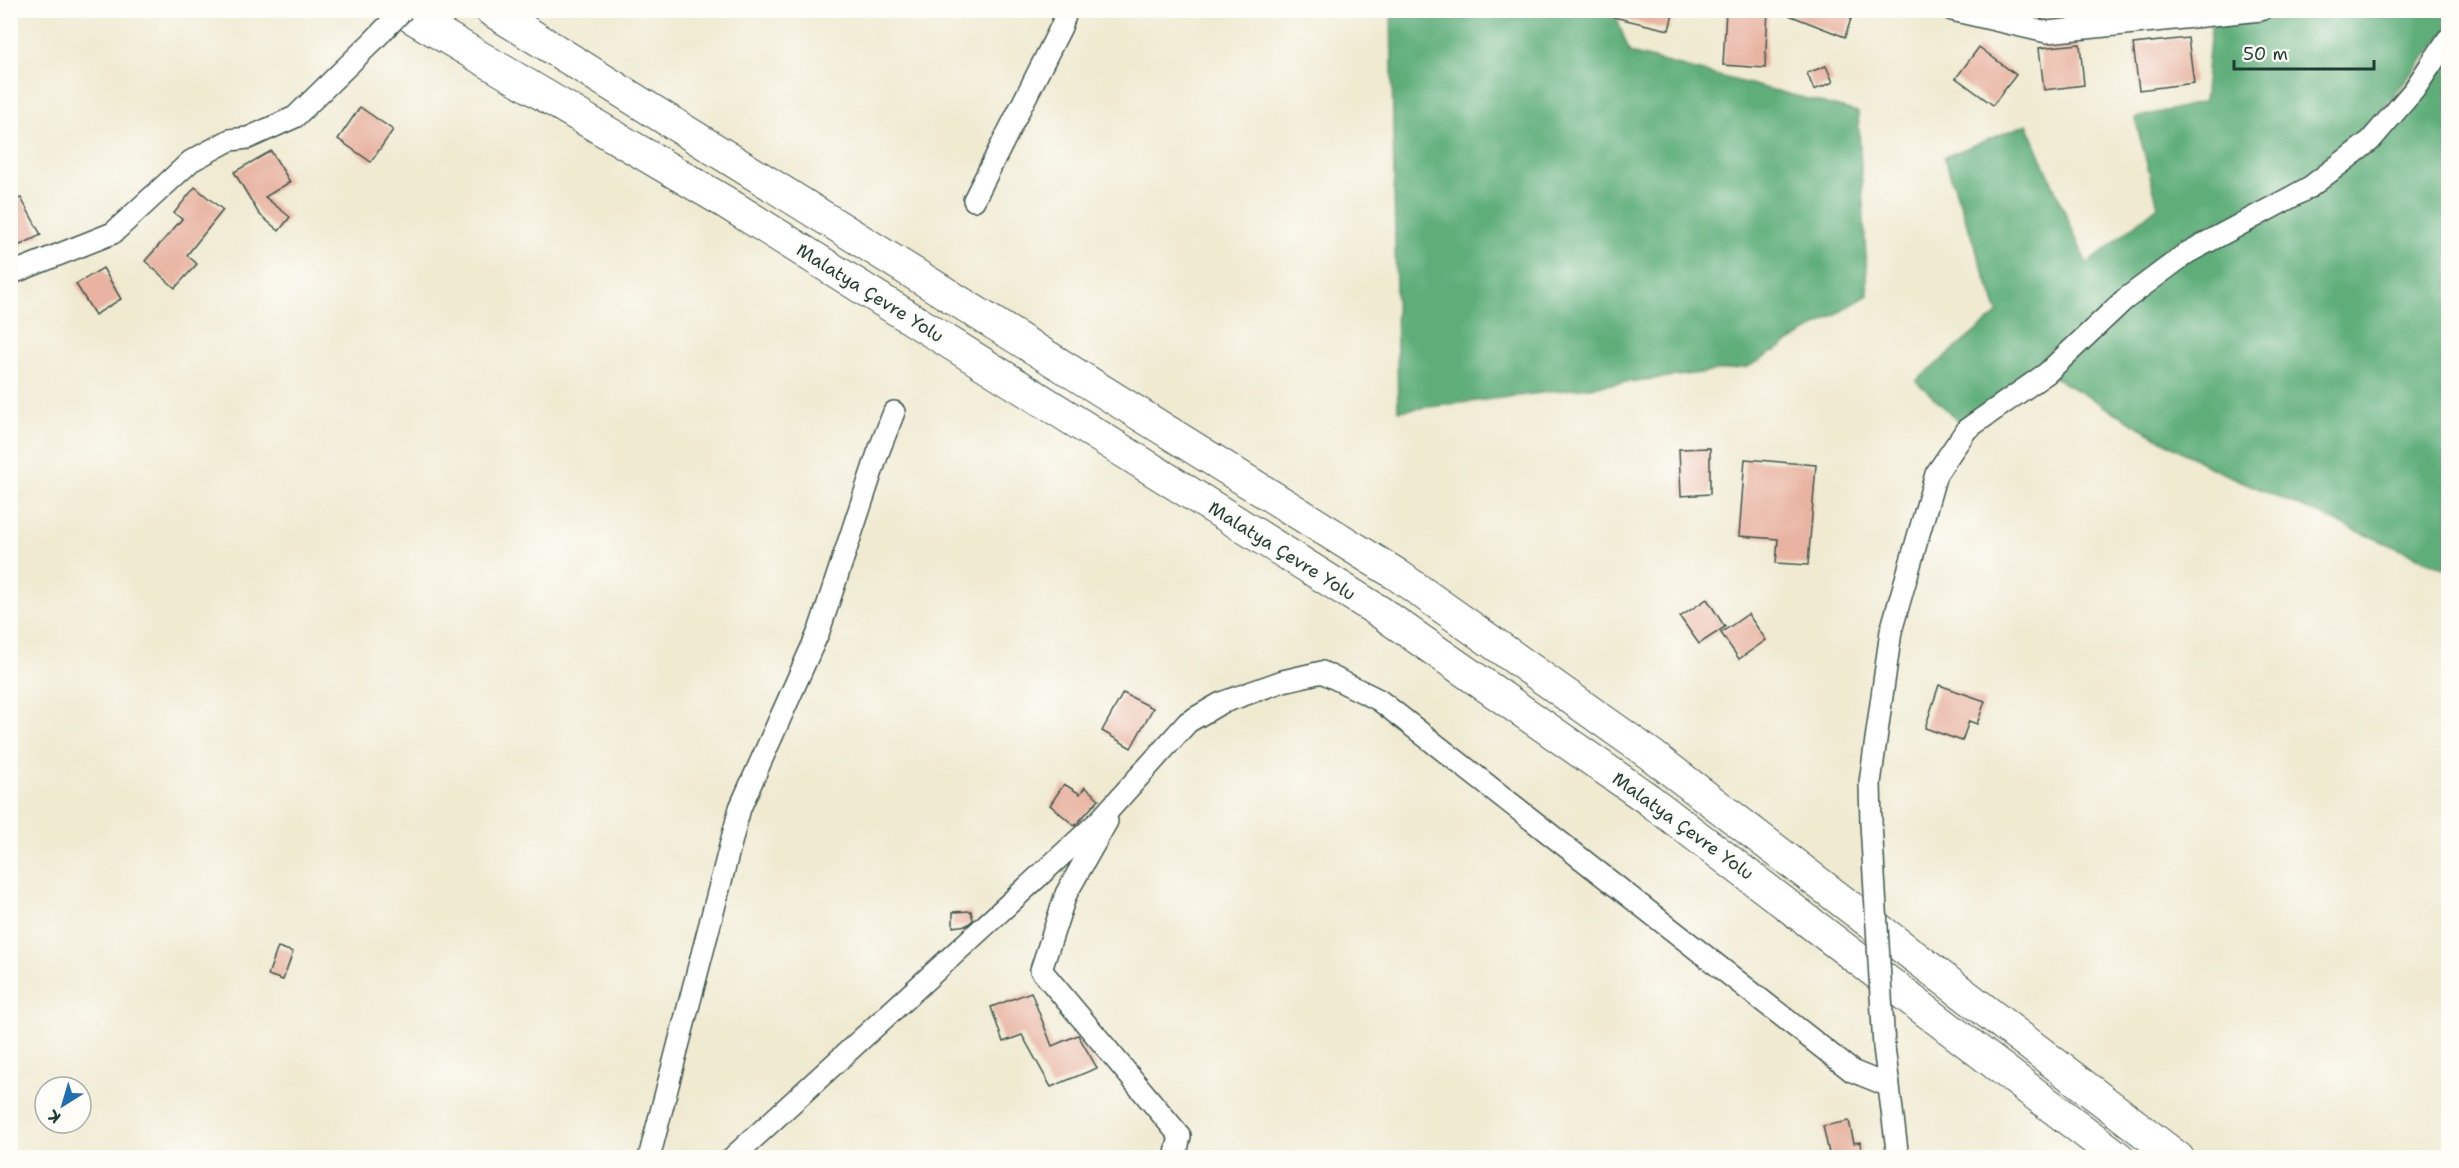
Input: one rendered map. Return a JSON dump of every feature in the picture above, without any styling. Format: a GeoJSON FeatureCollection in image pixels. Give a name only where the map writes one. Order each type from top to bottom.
{"type":"FeatureCollection","features":[{"type":"Feature","properties":{"kind":"highway","name":"Malatya Çevre Yolu"},"geometry":{"type":"LineString","coordinates":[[402,10],[725,202],[1380,612],[1648,799],[2120,1158]]}},
{"type":"Feature","properties":{"kind":"highway","name":"Malatya Çevre Yolu"},"geometry":{"type":"LineString","coordinates":[[491,10],[1396,574],[1650,754],[2178,1158]]}},
{"type":"Feature","properties":{"kind":"street"},"geometry":{"type":"LineString","coordinates":[[10,274],[113,233],[191,161],[230,140],[248,138],[295,117],[402,10]]}},
{"type":"Feature","properties":{"kind":"street"},"geometry":{"type":"LineString","coordinates":[[974,200],[1067,10]]}},
{"type":"Feature","properties":{"kind":"street"},"geometry":{"type":"LineString","coordinates":[[1952,10],[2047,32],[2261,10]]}},
{"type":"Feature","properties":{"kind":"street"},"geometry":{"type":"LineString","coordinates":[[1898,1158],[1884,1047],[1870,783],[1892,631],[1936,474],[1967,429],[2048,373],[2124,300],[2187,253],[2310,187],[2370,141],[2414,90],[2448,39]]}},
{"type":"Feature","properties":{"kind":"street"},"geometry":{"type":"LineString","coordinates":[[649,1158],[740,808],[819,631],[878,453],[894,412]]}},
{"type":"Feature","properties":{"kind":"street"},"geometry":{"type":"LineString","coordinates":[[732,1158],[1004,910],[1117,802],[1188,722],[1221,703],[1283,681],[1323,672],[1379,700],[1852,1071],[1889,1086]]}},
{"type":"Feature","properties":{"kind":"street"},"geometry":{"type":"LineString","coordinates":[[1117,802],[1066,894],[1041,970],[1180,1136],[1174,1158]]}},
{"type":"Feature","properties":{"kind":"green space"},"geometry":{"type":"Polygon","coordinates":[[[2240,10],[2448,11],[2448,30],[2331,169],[2448,39],[2448,570],[2209,467],[2047,373],[1967,429],[1916,381],[1998,313],[1944,157],[2027,124],[2087,264],[2158,206],[2135,118],[2204,102],[2212,17],[2240,10]]]}},
{"type":"Feature","properties":{"kind":"green space"},"geometry":{"type":"Polygon","coordinates":[[[1391,11],[1614,11],[1630,53],[1858,112],[1868,295],[1748,367],[1398,411],[1391,11]]]}},
{"type":"Feature","properties":{"kind":"building"},"geometry":{"type":"Polygon","coordinates":[[[1613,10],[1674,10],[1669,30],[1613,17],[1613,10]]]}},
{"type":"Feature","properties":{"kind":"building"},"geometry":{"type":"Polygon","coordinates":[[[1726,10],[1768,10],[1765,68],[1723,65],[1726,10]]]}},
{"type":"Feature","properties":{"kind":"building"},"geometry":{"type":"Polygon","coordinates":[[[1776,10],[1854,10],[1845,37],[1776,10]]]}},
{"type":"Feature","properties":{"kind":"building"},"geometry":{"type":"Polygon","coordinates":[[[2188,38],[2194,83],[2139,90],[2133,44],[2188,38]]]}},
{"type":"Feature","properties":{"kind":"building"},"geometry":{"type":"Polygon","coordinates":[[[2080,44],[2084,85],[2044,90],[2039,48],[2080,44]]]}},
{"type":"Feature","properties":{"kind":"building"},"geometry":{"type":"Polygon","coordinates":[[[1979,47],[2016,75],[1993,105],[1956,78],[1979,47]]]}},
{"type":"Feature","properties":{"kind":"building"},"geometry":{"type":"Polygon","coordinates":[[[1826,66],[1833,82],[1814,90],[1807,73],[1826,66]]]}},
{"type":"Feature","properties":{"kind":"building"},"geometry":{"type":"Polygon","coordinates":[[[360,107],[393,130],[371,162],[338,139],[360,107]]]}},
{"type":"Feature","properties":{"kind":"building"},"geometry":{"type":"Polygon","coordinates":[[[271,151],[290,182],[265,197],[290,217],[279,231],[259,214],[234,172],[271,151]]]}},
{"type":"Feature","properties":{"kind":"building"},"geometry":{"type":"Polygon","coordinates":[[[195,187],[223,210],[187,255],[197,264],[175,288],[145,261],[182,219],[174,213],[195,187]]]}},
{"type":"Feature","properties":{"kind":"building"},"geometry":{"type":"Polygon","coordinates":[[[21,198],[41,235],[10,250],[10,202],[21,198]]]}},
{"type":"Feature","properties":{"kind":"building"},"geometry":{"type":"Polygon","coordinates":[[[103,268],[121,299],[95,315],[76,284],[103,268]]]}},
{"type":"Feature","properties":{"kind":"building"},"geometry":{"type":"Polygon","coordinates":[[[1710,448],[1710,494],[1681,496],[1679,449],[1710,448]]]}},
{"type":"Feature","properties":{"kind":"building"},"geometry":{"type":"Polygon","coordinates":[[[1745,459],[1816,465],[1808,565],[1776,563],[1778,539],[1739,536],[1745,459]]]}},
{"type":"Feature","properties":{"kind":"building"},"geometry":{"type":"Polygon","coordinates":[[[1707,599],[1725,627],[1699,644],[1680,617],[1707,599]]]}},
{"type":"Feature","properties":{"kind":"building"},"geometry":{"type":"Polygon","coordinates":[[[1748,614],[1766,640],[1739,659],[1721,633],[1748,614]]]}},
{"type":"Feature","properties":{"kind":"building"},"geometry":{"type":"Polygon","coordinates":[[[1939,685],[1985,701],[1977,724],[1969,721],[1962,741],[1925,728],[1939,685]]]}},
{"type":"Feature","properties":{"kind":"building"},"geometry":{"type":"Polygon","coordinates":[[[1123,693],[1153,708],[1131,748],[1102,731],[1123,693]]]}},
{"type":"Feature","properties":{"kind":"building"},"geometry":{"type":"Polygon","coordinates":[[[1064,784],[1080,794],[1085,787],[1099,799],[1075,826],[1050,805],[1064,784]]]}},
{"type":"Feature","properties":{"kind":"building"},"geometry":{"type":"Polygon","coordinates":[[[971,911],[973,920],[967,925],[953,927],[953,912],[971,911]]]}},
{"type":"Feature","properties":{"kind":"building"},"geometry":{"type":"Polygon","coordinates":[[[278,947],[293,952],[283,980],[268,975],[278,947]]]}},
{"type":"Feature","properties":{"kind":"building"},"geometry":{"type":"Polygon","coordinates":[[[1031,992],[1052,1046],[1078,1035],[1097,1068],[1051,1087],[1022,1035],[1003,1042],[991,1007],[1031,992]]]}},
{"type":"Feature","properties":{"kind":"building"},"geometry":{"type":"Polygon","coordinates":[[[1849,1121],[1854,1143],[1860,1142],[1862,1158],[1830,1158],[1823,1126],[1849,1121]]]}}]}
